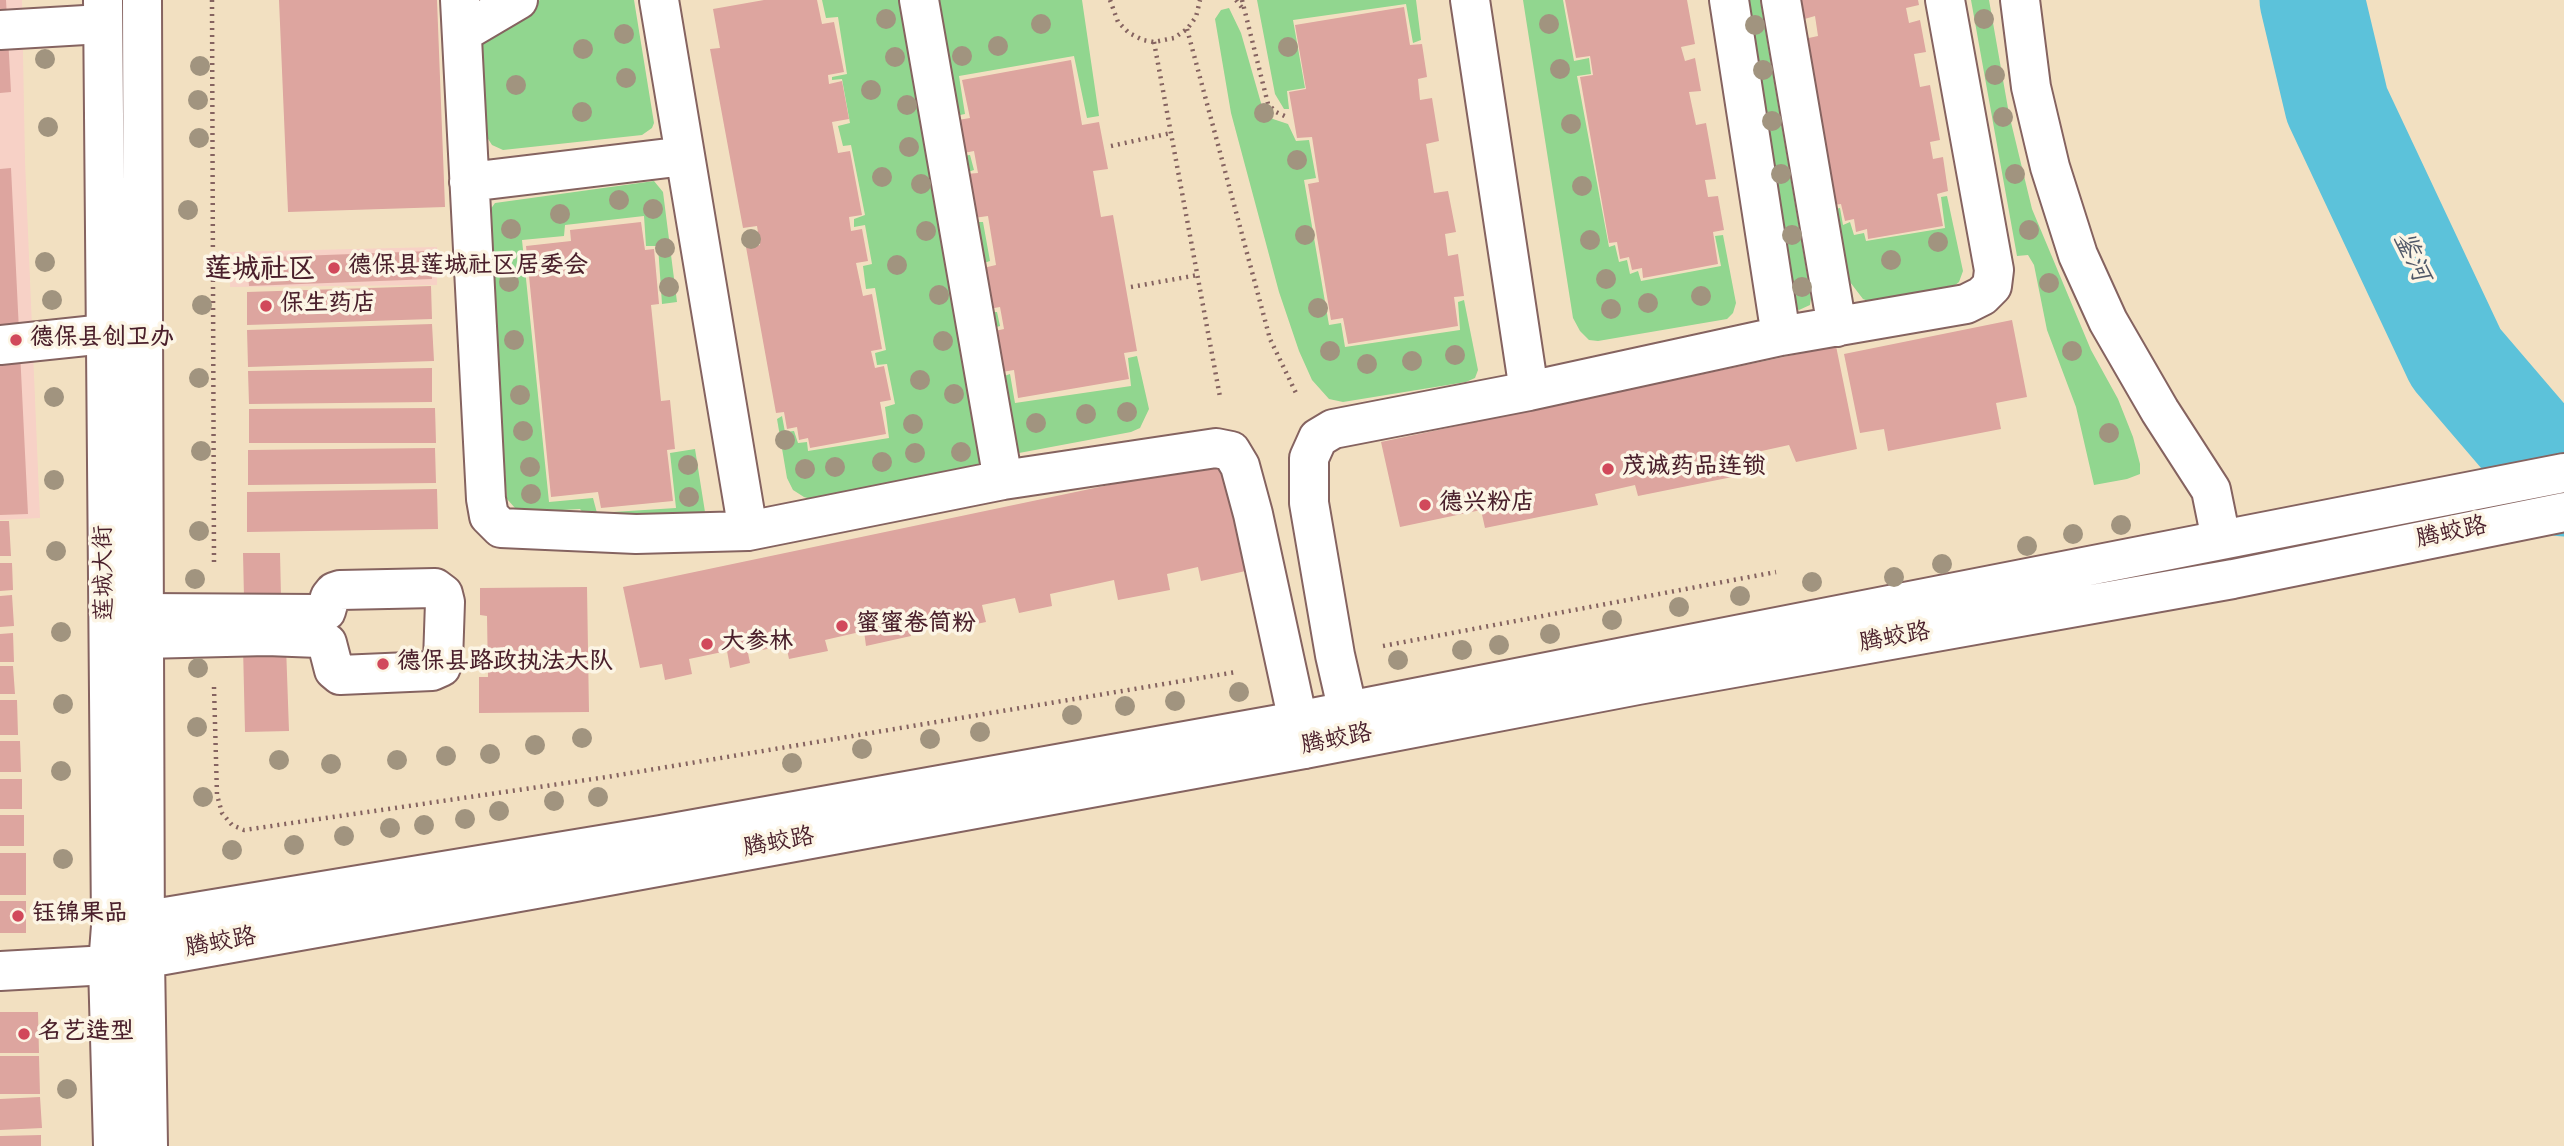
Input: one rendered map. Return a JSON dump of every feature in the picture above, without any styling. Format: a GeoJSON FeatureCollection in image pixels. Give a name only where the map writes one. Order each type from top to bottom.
{"type":"FeatureCollection","features":[{"type":"Feature","properties":{"kind":"main road","name":"莲城大街"},"geometry":{"type":"LineString","coordinates":[[113,1146],[127,962],[144,626],[142,0]]}},
{"type":"Feature","properties":{"kind":"main road"},"geometry":{"type":"LineString","coordinates":[[518,0],[461,17],[485,485],[489,516],[501,528],[635,534],[748,531],[1003,480],[1216,449],[1231,452],[1240,466],[1301,735]]}},
{"type":"Feature","properties":{"kind":"main road"},"geometry":{"type":"LineString","coordinates":[[659,0],[748,531]]}},
{"type":"Feature","properties":{"kind":"main road"},"geometry":{"type":"LineString","coordinates":[[919,0],[1003,480]]}},
{"type":"Feature","properties":{"kind":"main road"},"geometry":{"type":"LineString","coordinates":[[1470,0],[1529,391]]}},
{"type":"Feature","properties":{"kind":"main road"},"geometry":{"type":"LineString","coordinates":[[1729,0],[1781,336]]}},
{"type":"Feature","properties":{"kind":"main road"},"geometry":{"type":"LineString","coordinates":[[1781,0],[1837,327]]}},
{"type":"Feature","properties":{"kind":"main road"},"geometry":{"type":"LineString","coordinates":[[1352,725],[1335,655],[1309,503],[1309,458],[1318,438],[1333,429],[1529,391],[1781,336],[1966,303],[1982,296],[1992,286],[1994,270],[1945,0]]}},
{"type":"Feature","properties":{"kind":"main road"},"geometry":{"type":"LineString","coordinates":[[2020,0],[2031,87],[2050,167],[2078,255],[2108,321],[2160,411],[2211,490],[2221,539]]}},
{"type":"Feature","properties":{"kind":"main road","name":"莲城大街"},"geometry":{"type":"LineString","coordinates":[[103,12],[105,345],[128,923]]}},
{"type":"Feature","properties":{"kind":"main road"},"geometry":{"type":"LineString","coordinates":[[0,30],[103,12]]}},
{"type":"Feature","properties":{"kind":"main road"},"geometry":{"type":"LineString","coordinates":[[469,182],[685,156]]}},
{"type":"Feature","properties":{"kind":"main road"},"geometry":{"type":"LineString","coordinates":[[0,345],[105,345]]}},
{"type":"Feature","properties":{"kind":"main road"},"geometry":{"type":"LineString","coordinates":[[0,365],[105,345]]}},
{"type":"Feature","properties":{"kind":"main road","name":"腾蛟路"},"geometry":{"type":"LineString","coordinates":[[0,971],[127,962],[1301,735],[2221,539],[2331,520],[2564,473]]}},
{"type":"Feature","properties":{"kind":"main road","name":"腾蛟路"},"geometry":{"type":"LineString","coordinates":[[1352,725],[2342,558],[2564,512]]}},
{"type":"Feature","properties":{"kind":"main road"},"geometry":{"type":"LineString","coordinates":[[144,626],[214,626],[320,638],[327,643],[334,670],[340,675],[432,671],[441,667],[443,661],[444,602],[443,594],[435,588],[340,590],[330,597],[326,611],[317,614],[214,626]]}},
{"type":"Feature","properties":{"kind":"main road","name":"腾蛟路"},"geometry":{"type":"LineString","coordinates":[[128,923],[661,835],[1301,735]]}},
{"type":"Feature","properties":{"kind":"main road","name":"莲城大街"},"geometry":{"type":"LineString","coordinates":[[127,962],[148,1146]]}},
{"type":"Feature","properties":{"kind":"path"},"geometry":{"type":"LineString","coordinates":[[212,0],[217,795],[222,813],[232,825],[244,830],[607,777],[1286,663]]}},
{"type":"Feature","properties":{"kind":"path"},"geometry":{"type":"LineString","coordinates":[[1110,0],[1118,22],[1124,28],[1143,40],[1154,42],[1174,38],[1187,29],[1196,17],[1200,0]]}},
{"type":"Feature","properties":{"kind":"path"},"geometry":{"type":"LineString","coordinates":[[1236,0],[1244,9]]}},
{"type":"Feature","properties":{"kind":"path"},"geometry":{"type":"LineString","coordinates":[[1242,0],[1268,103],[1276,112],[1289,117]]}},
{"type":"Feature","properties":{"kind":"path"},"geometry":{"type":"LineString","coordinates":[[1187,29],[1270,338],[1283,369],[1314,424],[1318,438]]}},
{"type":"Feature","properties":{"kind":"path"},"geometry":{"type":"LineString","coordinates":[[1154,42],[1213,351],[1223,430],[1216,449]]}},
{"type":"Feature","properties":{"kind":"path"},"geometry":{"type":"LineString","coordinates":[[1111,146],[1171,133]]}},
{"type":"Feature","properties":{"kind":"path"},"geometry":{"type":"LineString","coordinates":[[1131,286],[1198,275]]}},
{"type":"Feature","properties":{"kind":"path"},"geometry":{"type":"LineString","coordinates":[[1335,655],[1786,570]]}},
{"type":"Feature","properties":{"kind":"shaded area","name":"德保县创卫办"},"geometry":{"type":"Polygon","coordinates":[[[0,0],[22,0],[25,161],[40,518],[0,520],[0,0]]]}},
{"type":"Feature","properties":{"kind":"shaded area","name":"德保县莲城社区居委会"},"geometry":{"type":"Polygon","coordinates":[[[437,247],[437,285],[230,287],[230,252],[437,247]]]}},
{"type":"Feature","properties":{"kind":"green space"},"geometry":{"type":"Polygon","coordinates":[[[540,0],[634,0],[654,123],[652,128],[642,135],[503,150],[492,145],[485,134],[479,53],[482,35],[494,25],[540,0]]]}},
{"type":"Feature","properties":{"kind":"green space"},"geometry":{"type":"Polygon","coordinates":[[[822,0],[908,0],[983,459],[976,470],[814,500],[793,490],[787,478],[777,419],[782,416],[785,432],[794,431],[798,443],[807,442],[808,451],[889,438],[885,407],[895,404],[887,364],[877,365],[875,353],[886,350],[875,288],[866,289],[863,266],[872,264],[865,225],[854,227],[854,219],[865,215],[851,145],[843,146],[838,126],[850,123],[842,79],[832,80],[832,77],[847,74],[838,17],[826,18],[822,0]]]}},
{"type":"Feature","properties":{"kind":"green space"},"geometry":{"type":"Polygon","coordinates":[[[933,0],[1082,0],[1099,116],[1087,118],[1074,56],[959,76],[965,114],[955,116],[962,156],[970,155],[974,170],[965,173],[974,222],[983,222],[990,261],[981,264],[989,312],[997,312],[1000,326],[993,328],[1001,377],[1010,374],[1015,403],[1131,386],[1128,358],[1137,356],[1149,409],[1140,428],[1019,453],[1012,447],[933,0]]]}},
{"type":"Feature","properties":{"kind":"green space"},"geometry":{"type":"Polygon","coordinates":[[[1257,0],[1416,0],[1421,40],[1413,43],[1406,4],[1293,20],[1305,88],[1287,91],[1289,109],[1284,109],[1275,94],[1257,0]]]}},
{"type":"Feature","properties":{"kind":"green space"},"geometry":{"type":"Polygon","coordinates":[[[1523,0],[1563,0],[1574,61],[1589,58],[1591,74],[1577,76],[1609,247],[1615,245],[1619,262],[1627,260],[1630,274],[1638,271],[1641,281],[1721,266],[1715,236],[1723,235],[1736,303],[1733,313],[1727,319],[1598,341],[1589,340],[1580,331],[1573,318],[1523,0]]]}},
{"type":"Feature","properties":{"kind":"green space"},"geometry":{"type":"Polygon","coordinates":[[[1737,0],[1760,0],[1811,298],[1810,305],[1799,310],[1794,307],[1737,0]]]}},
{"type":"Feature","properties":{"kind":"green space"},"geometry":{"type":"Polygon","coordinates":[[[1971,0],[1989,0],[2009,114],[2032,209],[2091,350],[2118,399],[2133,437],[2140,474],[2127,479],[2094,485],[2076,407],[2047,330],[2034,265],[2028,255],[2017,256],[1971,0]]]}},
{"type":"Feature","properties":{"kind":"green space"},"geometry":{"type":"Polygon","coordinates":[[[1229,8],[1241,33],[1263,110],[1273,119],[1288,124],[1296,141],[1309,140],[1316,178],[1304,180],[1329,325],[1341,323],[1345,347],[1460,330],[1458,302],[1464,300],[1478,370],[1475,378],[1466,382],[1343,402],[1329,399],[1312,380],[1279,292],[1231,113],[1215,19],[1221,10],[1229,8]]]}},
{"type":"Feature","properties":{"kind":"green space"},"geometry":{"type":"Polygon","coordinates":[[[654,181],[663,192],[677,302],[662,304],[658,246],[646,246],[644,216],[565,225],[564,236],[522,240],[549,502],[593,498],[597,513],[676,508],[670,453],[695,449],[705,512],[701,517],[586,516],[580,509],[527,512],[515,508],[507,499],[487,221],[490,210],[495,203],[654,181]]]}},
{"type":"Feature","properties":{"kind":"green space"},"geometry":{"type":"Polygon","coordinates":[[[1947,196],[1963,271],[1959,282],[1954,286],[1873,303],[1863,299],[1850,282],[1835,209],[1840,208],[1843,225],[1850,222],[1854,235],[1864,233],[1866,241],[1945,228],[1941,197],[1947,196]]]}},
{"type":"Feature","properties":{"kind":"building"},"geometry":{"type":"Polygon","coordinates":[[[0,0],[6,0],[11,92],[0,93],[0,0]]]}},
{"type":"Feature","properties":{"kind":"building"},"geometry":{"type":"Polygon","coordinates":[[[279,0],[437,0],[445,207],[288,212],[279,0]]]}},
{"type":"Feature","properties":{"kind":"building"},"geometry":{"type":"Polygon","coordinates":[[[764,0],[817,0],[822,24],[834,22],[844,72],[828,75],[829,84],[842,81],[849,119],[832,122],[838,153],[850,151],[862,215],[849,217],[851,231],[862,229],[868,261],[856,263],[863,296],[872,294],[882,349],[871,351],[875,368],[884,366],[891,400],[880,402],[886,434],[810,448],[808,438],[799,440],[797,427],[787,429],[784,412],[776,413],[746,247],[760,245],[757,226],[743,228],[710,49],[720,48],[713,9],[764,0]]]}},
{"type":"Feature","properties":{"kind":"building"},"geometry":{"type":"Polygon","coordinates":[[[1565,0],[1687,0],[1695,44],[1681,47],[1685,61],[1695,58],[1701,91],[1689,92],[1696,125],[1706,123],[1716,179],[1705,180],[1708,197],[1718,196],[1724,230],[1713,232],[1718,264],[1643,278],[1642,268],[1632,270],[1629,257],[1620,259],[1617,242],[1609,243],[1580,77],[1593,75],[1590,56],[1576,58],[1565,0]]]}},
{"type":"Feature","properties":{"kind":"building"},"geometry":{"type":"Polygon","coordinates":[[[1797,0],[1918,0],[1919,5],[1906,8],[1909,23],[1920,20],[1926,52],[1914,54],[1920,87],[1930,85],[1940,140],[1930,142],[1933,159],[1943,157],[1948,191],[1937,194],[1943,226],[1868,239],[1867,229],[1856,232],[1854,219],[1845,221],[1841,204],[1833,205],[1804,39],[1818,36],[1815,16],[1801,20],[1797,0]]]}},
{"type":"Feature","properties":{"kind":"building"},"geometry":{"type":"Polygon","coordinates":[[[1404,7],[1410,45],[1422,44],[1427,77],[1418,79],[1420,100],[1432,98],[1439,141],[1426,144],[1434,193],[1448,191],[1456,232],[1445,234],[1448,256],[1458,254],[1464,296],[1454,297],[1458,326],[1348,344],[1343,318],[1331,320],[1308,184],[1319,182],[1312,137],[1297,138],[1289,92],[1306,89],[1295,25],[1404,7]]]}},
{"type":"Feature","properties":{"kind":"building"},"geometry":{"type":"Polygon","coordinates":[[[1071,60],[1082,125],[1099,122],[1108,169],[1093,171],[1101,217],[1113,215],[1137,351],[1124,353],[1129,379],[1018,398],[1014,370],[1002,372],[995,331],[1004,329],[1000,307],[989,309],[983,268],[996,265],[988,216],[974,218],[966,174],[978,173],[974,151],[964,153],[958,120],[970,118],[962,80],[1071,60]]]}},
{"type":"Feature","properties":{"kind":"building"},"geometry":{"type":"Polygon","coordinates":[[[11,168],[28,514],[0,515],[0,169],[11,168]]]}},
{"type":"Feature","properties":{"kind":"building"},"geometry":{"type":"Polygon","coordinates":[[[641,222],[645,250],[654,249],[659,304],[651,305],[661,401],[670,400],[675,449],[667,450],[673,501],[601,508],[598,492],[551,497],[526,246],[571,241],[570,230],[641,222]]]}},
{"type":"Feature","properties":{"kind":"building","name":"德保县莲城社区居委会"},"geometry":{"type":"Polygon","coordinates":[[[430,251],[432,279],[249,286],[247,258],[430,251]]]}},
{"type":"Feature","properties":{"kind":"building"},"geometry":{"type":"Polygon","coordinates":[[[431,286],[432,319],[247,325],[247,292],[431,286]]]}},
{"type":"Feature","properties":{"kind":"building"},"geometry":{"type":"Polygon","coordinates":[[[2012,320],[2027,397],[1996,403],[2001,429],[1888,451],[1884,429],[1860,433],[1844,354],[2012,320]]]}},
{"type":"Feature","properties":{"kind":"building"},"geometry":{"type":"Polygon","coordinates":[[[432,324],[434,361],[248,367],[247,330],[432,324]]]}},
{"type":"Feature","properties":{"kind":"building"},"geometry":{"type":"Polygon","coordinates":[[[1836,346],[1857,449],[1796,462],[1789,445],[1748,454],[1752,473],[1638,496],[1635,485],[1595,494],[1598,505],[1485,528],[1481,510],[1400,527],[1381,442],[1836,346]]]}},
{"type":"Feature","properties":{"kind":"building"},"geometry":{"type":"Polygon","coordinates":[[[432,368],[432,402],[249,404],[248,371],[432,368]]]}},
{"type":"Feature","properties":{"kind":"building"},"geometry":{"type":"Polygon","coordinates":[[[435,408],[436,443],[249,443],[249,409],[435,408]]]}},
{"type":"Feature","properties":{"kind":"building"},"geometry":{"type":"Polygon","coordinates":[[[435,448],[436,483],[248,485],[248,450],[435,448]]]}},
{"type":"Feature","properties":{"kind":"building"},"geometry":{"type":"Polygon","coordinates":[[[1228,460],[1250,570],[1201,581],[1198,567],[1167,574],[1170,590],[1118,600],[1114,580],[1050,594],[1052,606],[1019,613],[1015,598],[982,605],[986,622],[947,630],[943,614],[908,621],[911,636],[866,646],[864,631],[825,640],[828,651],[789,659],[786,645],[748,653],[750,663],[730,668],[727,651],[689,659],[692,674],[665,680],[662,664],[640,668],[623,587],[1228,460]]]}},
{"type":"Feature","properties":{"kind":"building"},"geometry":{"type":"Polygon","coordinates":[[[437,489],[438,529],[247,532],[247,492],[437,489]]]}},
{"type":"Feature","properties":{"kind":"building"},"geometry":{"type":"Polygon","coordinates":[[[0,521],[9,521],[11,556],[0,556],[0,521]]]}},
{"type":"Feature","properties":{"kind":"building"},"geometry":{"type":"Polygon","coordinates":[[[243,553],[280,553],[281,597],[244,598],[243,553]]]}},
{"type":"Feature","properties":{"kind":"building"},"geometry":{"type":"Polygon","coordinates":[[[0,563],[12,563],[13,590],[0,591],[0,563]]]}},
{"type":"Feature","properties":{"kind":"building"},"geometry":{"type":"Polygon","coordinates":[[[587,587],[589,712],[479,713],[479,677],[488,677],[487,616],[480,615],[480,588],[587,587]]]}},
{"type":"Feature","properties":{"kind":"building"},"geometry":{"type":"Polygon","coordinates":[[[12,595],[14,626],[0,627],[0,596],[12,595]]]}},
{"type":"Feature","properties":{"kind":"building"},"geometry":{"type":"Polygon","coordinates":[[[13,633],[14,662],[0,662],[0,634],[13,633]]]}},
{"type":"Feature","properties":{"kind":"building"},"geometry":{"type":"Polygon","coordinates":[[[286,646],[289,731],[245,732],[243,647],[286,646]]]}},
{"type":"Feature","properties":{"kind":"building"},"geometry":{"type":"Polygon","coordinates":[[[0,666],[13,666],[15,694],[0,694],[0,666]]]}},
{"type":"Feature","properties":{"kind":"building"},"geometry":{"type":"Polygon","coordinates":[[[0,700],[17,700],[18,735],[0,735],[0,700]]]}},
{"type":"Feature","properties":{"kind":"building"},"geometry":{"type":"Polygon","coordinates":[[[0,741],[20,741],[21,772],[0,772],[0,741]]]}},
{"type":"Feature","properties":{"kind":"building"},"geometry":{"type":"Polygon","coordinates":[[[0,779],[22,779],[22,809],[0,809],[0,779]]]}},
{"type":"Feature","properties":{"kind":"building"},"geometry":{"type":"Polygon","coordinates":[[[0,815],[24,815],[24,846],[0,846],[0,815]]]}},
{"type":"Feature","properties":{"kind":"building"},"geometry":{"type":"Polygon","coordinates":[[[0,853],[26,853],[26,895],[0,895],[0,853]]]}},
{"type":"Feature","properties":{"kind":"building"},"geometry":{"type":"Polygon","coordinates":[[[0,901],[26,901],[26,933],[0,933],[0,901]]]}},
{"type":"Feature","properties":{"kind":"building"},"geometry":{"type":"Polygon","coordinates":[[[0,1012],[38,1012],[39,1053],[0,1053],[0,1012]]]}},
{"type":"Feature","properties":{"kind":"building"},"geometry":{"type":"Polygon","coordinates":[[[0,1056],[39,1056],[40,1094],[0,1094],[0,1056]]]}},
{"type":"Feature","properties":{"kind":"building"},"geometry":{"type":"Polygon","coordinates":[[[40,1097],[42,1128],[0,1130],[0,1099],[40,1097]]]}},
{"type":"Feature","properties":{"kind":"building"},"geometry":{"type":"Polygon","coordinates":[[[41,1135],[41,1146],[0,1146],[0,1136],[41,1135]]]}},
{"type":"Feature","properties":{"kind":"waterway","name":"鉴河"},"geometry":{"type":"LineString","coordinates":[[2312,0],[2337,105],[2456,358],[2564,484]]}},
{"type":"Feature","properties":{"kind":"place","name":"德保县莲城社区居委会"},"geometry":{"type":"Point","coordinates":[334,268]}},
{"type":"Feature","properties":{"kind":"place","name":"保生药店"},"geometry":{"type":"Point","coordinates":[266,306]}},
{"type":"Feature","properties":{"kind":"place","name":"德保县创卫办"},"geometry":{"type":"Point","coordinates":[16,340]}},
{"type":"Feature","properties":{"kind":"place","name":"茂诚药品连锁"},"geometry":{"type":"Point","coordinates":[1608,469]}},
{"type":"Feature","properties":{"kind":"place","name":"德兴粉店"},"geometry":{"type":"Point","coordinates":[1425,505]}},
{"type":"Feature","properties":{"kind":"place","name":"蜜蜜卷筒粉"},"geometry":{"type":"Point","coordinates":[842,626]}},
{"type":"Feature","properties":{"kind":"place","name":"大参林"},"geometry":{"type":"Point","coordinates":[707,644]}},
{"type":"Feature","properties":{"kind":"place","name":"德保县路政执法大队"},"geometry":{"type":"Point","coordinates":[383,664]}},
{"type":"Feature","properties":{"kind":"place","name":"钰锦果品"},"geometry":{"type":"Point","coordinates":[18,916]}},
{"type":"Feature","properties":{"kind":"place","name":"名艺造型"},"geometry":{"type":"Point","coordinates":[24,1034]}},
{"type":"Feature","properties":{"kind":"district","name":"莲城社区"},"geometry":{"type":"Point","coordinates":[260,273]}}]}
